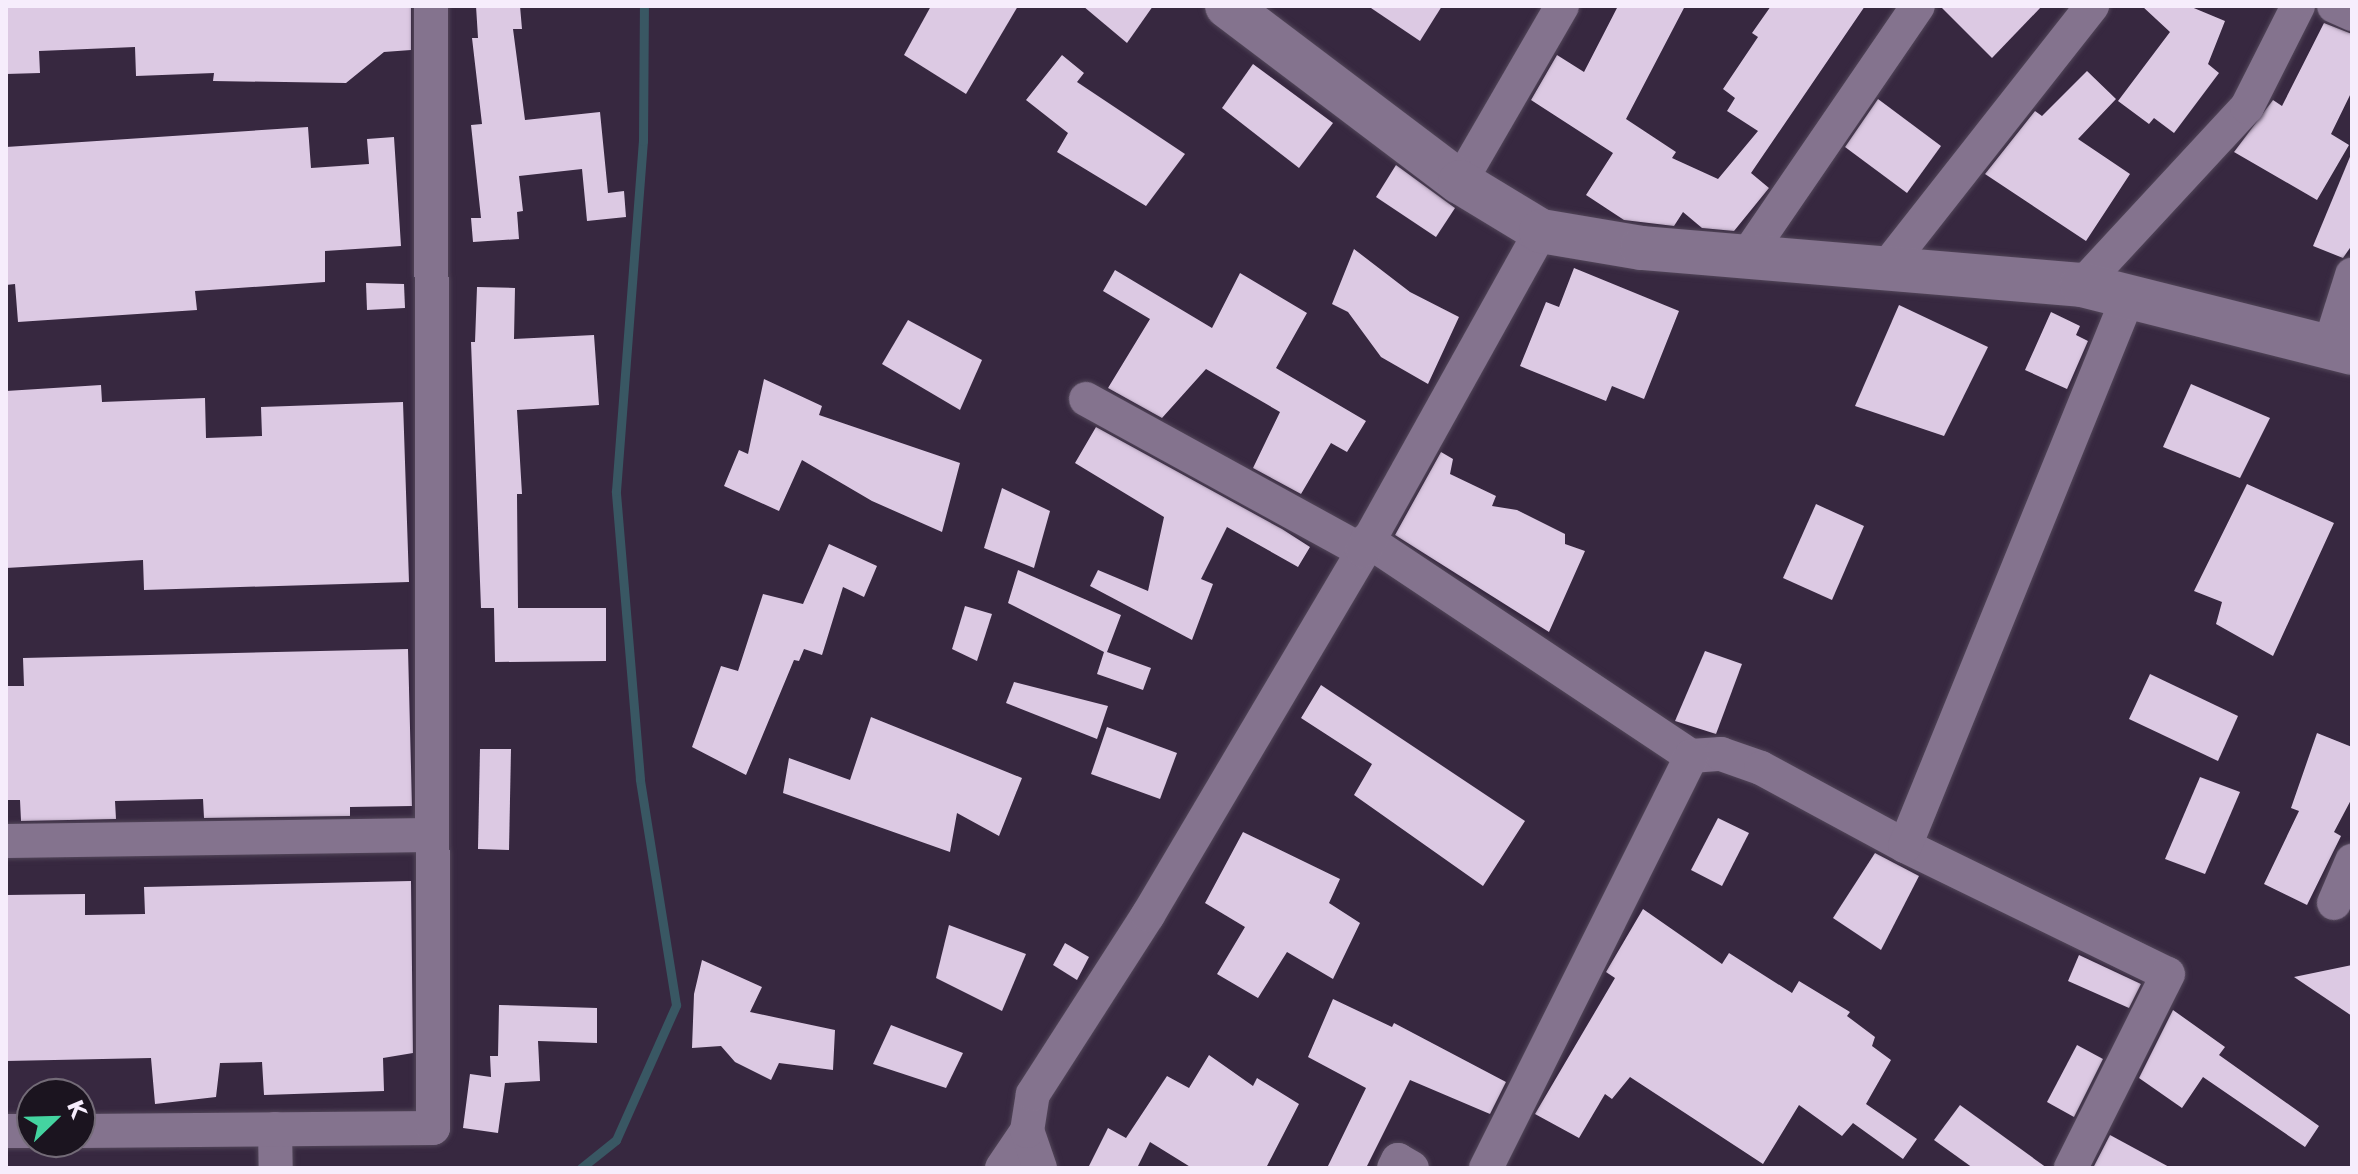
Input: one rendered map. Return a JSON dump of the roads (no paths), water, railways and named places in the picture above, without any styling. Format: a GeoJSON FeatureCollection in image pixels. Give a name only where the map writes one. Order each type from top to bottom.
{"type":"FeatureCollection","features":[{"type":"Feature","properties":{"kind":"street"},"geometry":{"type":"LineString","coordinates":[[96,1131],[433,1128],[430,835],[435,621],[431,6]]}},
{"type":"Feature","properties":{"kind":"street"},"geometry":{"type":"LineString","coordinates":[[1227,6],[1460,182],[1541,231],[1746,257],[2082,285],[2340,351],[2352,275]]}},
{"type":"Feature","properties":{"kind":"street"},"geometry":{"type":"LineString","coordinates":[[1460,182],[1562,6]]}},
{"type":"Feature","properties":{"kind":"street"},"geometry":{"type":"LineString","coordinates":[[1746,257],[1918,6]]}},
{"type":"Feature","properties":{"kind":"street"},"geometry":{"type":"LineString","coordinates":[[1885,269],[2092,6]]}},
{"type":"Feature","properties":{"kind":"street"},"geometry":{"type":"LineString","coordinates":[[2082,285],[2247,107],[2298,6]]}},
{"type":"Feature","properties":{"kind":"street"},"geometry":{"type":"LineString","coordinates":[[2334,6],[2352,14]]}},
{"type":"Feature","properties":{"kind":"street"},"geometry":{"type":"LineString","coordinates":[[1002,1168],[1027,1131],[1033,1094],[1148,915],[1365,546],[1541,231]]}},
{"type":"Feature","properties":{"kind":"street"},"geometry":{"type":"LineString","coordinates":[[1905,846],[2129,295]]}},
{"type":"Feature","properties":{"kind":"street"},"geometry":{"type":"LineString","coordinates":[[1086,399],[1365,546],[1691,756],[1721,754],[1761,768],[1905,846],[2168,974],[2071,1168]]}},
{"type":"Feature","properties":{"kind":"street"},"geometry":{"type":"LineString","coordinates":[[1486,1168],[1515,1119],[1519,1095],[1691,756]]}},
{"type":"Feature","properties":{"kind":"street"},"geometry":{"type":"LineString","coordinates":[[6,841],[430,835]]}},
{"type":"Feature","properties":{"kind":"street"},"geometry":{"type":"LineString","coordinates":[[2334,903],[2352,861]]}},
{"type":"Feature","properties":{"kind":"street"},"geometry":{"type":"LineString","coordinates":[[275,1129],[276,1168]]}},
{"type":"Feature","properties":{"kind":"street"},"geometry":{"type":"LineString","coordinates":[[1027,1131],[1040,1168]]}},
{"type":"Feature","properties":{"kind":"street"},"geometry":{"type":"LineString","coordinates":[[1394,1168],[1398,1160],[1412,1168]]}},
{"type":"Feature","properties":{"kind":"waterway"},"geometry":{"type":"LineString","coordinates":[[581,1168],[616,1140],[676,1005],[640,779],[616,491],[643,141],[644,6]]}}]}
